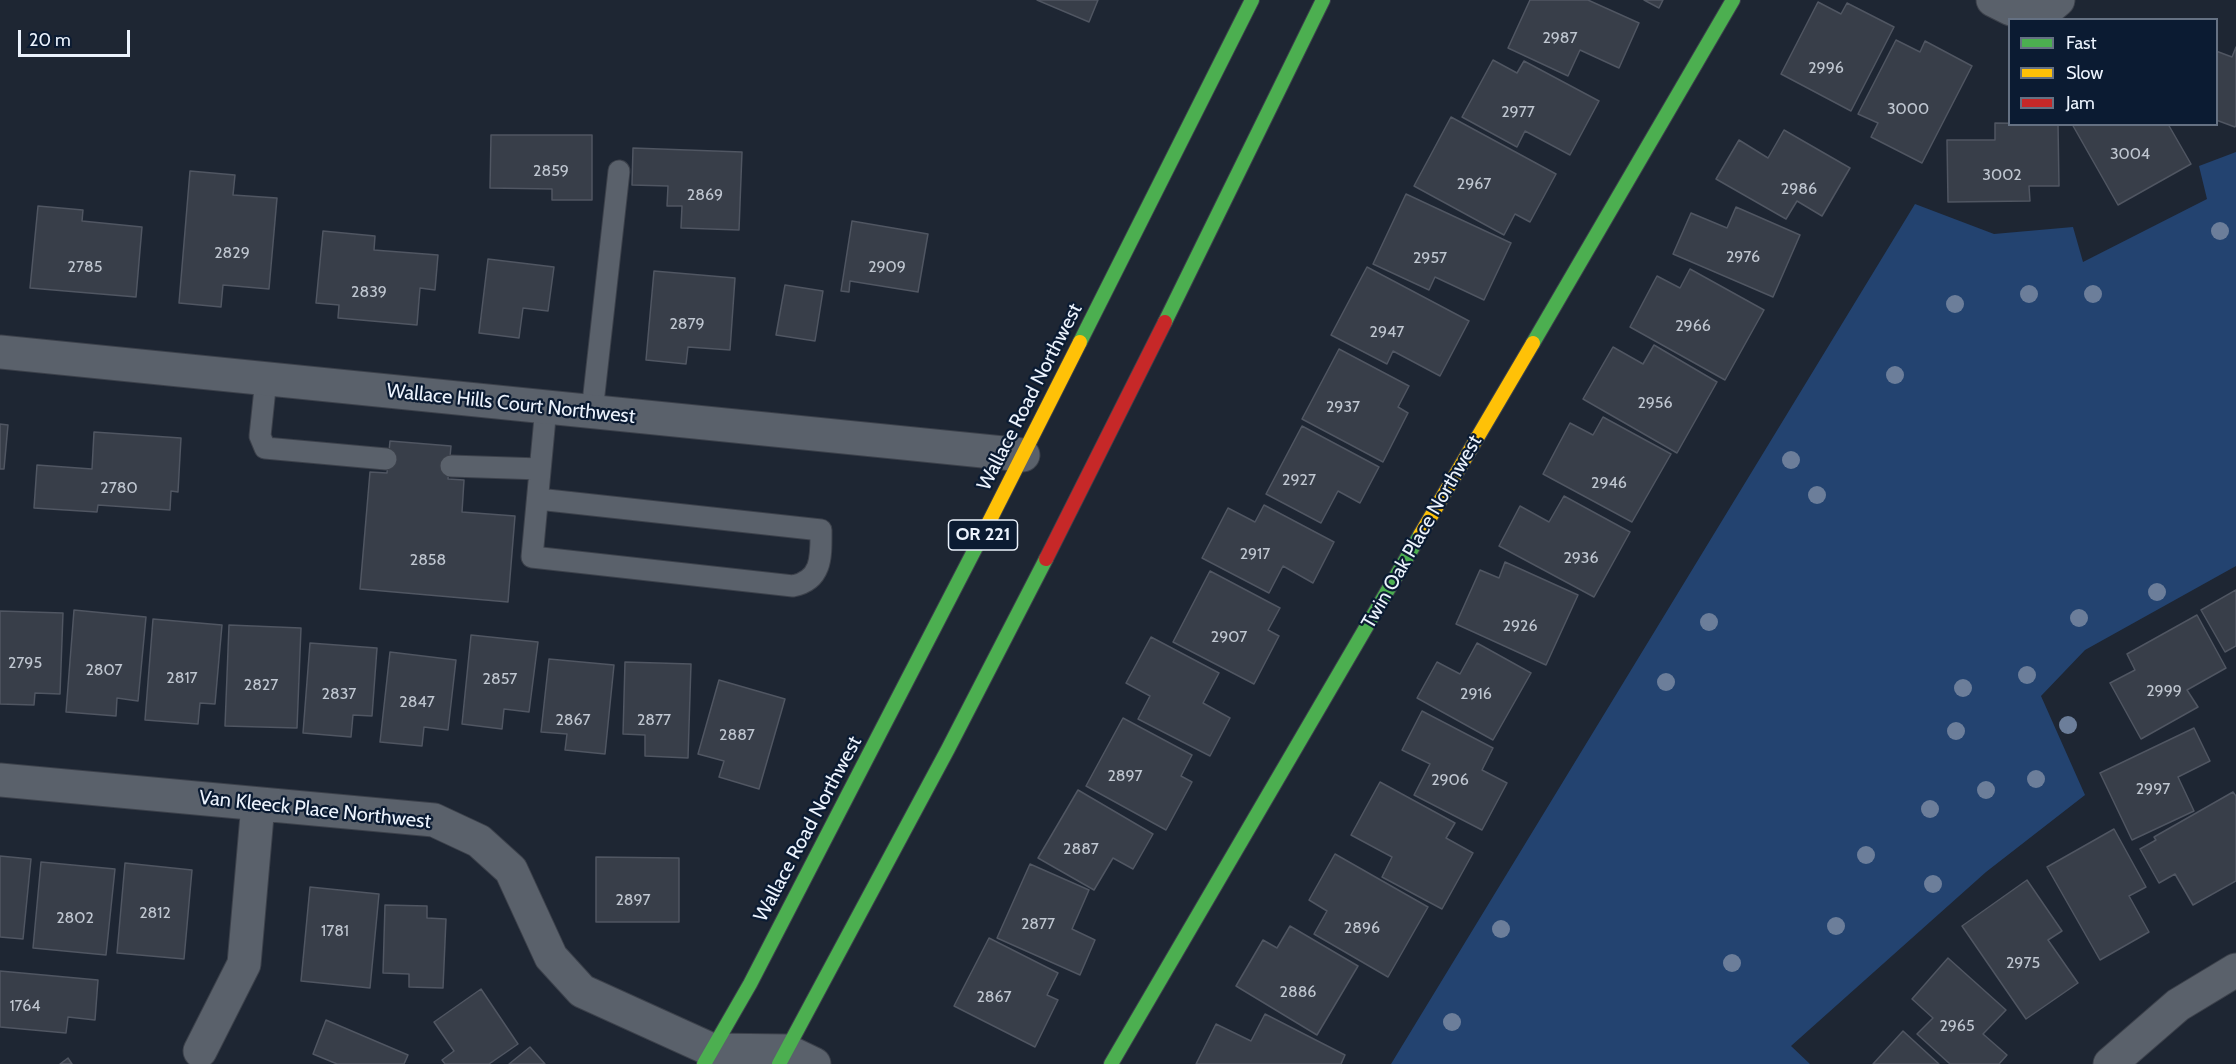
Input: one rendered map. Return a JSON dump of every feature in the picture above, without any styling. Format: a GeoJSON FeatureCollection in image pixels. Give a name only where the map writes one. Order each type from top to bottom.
{"type":"FeatureCollection","features":[{"type":"Feature","properties":{"kind":"main road","name":"Wallace Road Northwest"},"geometry":{"type":"LineString","coordinates":[[712,1059],[955,590],[1252,0]]}},
{"type":"Feature","properties":{"kind":"main road","name":"OR 221"},"geometry":{"type":"LineString","coordinates":[[793,1060],[849,932],[948,749],[1104,446],[1323,0]]}},
{"type":"Feature","properties":{"kind":"main road","name":"Twin Oak Place Northwest"},"geometry":{"type":"LineString","coordinates":[[1111,1064],[1733,0]]}},
{"type":"Feature","properties":{"kind":"street"},"geometry":{"type":"LineString","coordinates":[[1993,0],[2011,9],[2052,5],[2058,0]]}},
{"type":"Feature","properties":{"kind":"street","name":"Wallace Hills Court Northwest"},"geometry":{"type":"LineString","coordinates":[[0,352],[1023,455]]}},
{"type":"Feature","properties":{"kind":"street","name":"Van Kleeck Place Northwest"},"geometry":{"type":"LineString","coordinates":[[0,780],[434,820],[479,841],[511,870],[551,957],[582,991],[712,1059]]}},
{"type":"Feature","properties":{"kind":"street"},"geometry":{"type":"LineString","coordinates":[[200,1051],[244,964],[258,804]]}},
{"type":"Feature","properties":{"kind":"street"},"geometry":{"type":"LineString","coordinates":[[2110,1064],[2178,1005],[2236,970]]}},
{"type":"Feature","properties":{"kind":"street"},"geometry":{"type":"LineString","coordinates":[[712,1059],[793,1060]]}},
{"type":"Feature","properties":{"kind":"lane"},"geometry":{"type":"LineString","coordinates":[[592,412],[619,171]]}},
{"type":"Feature","properties":{"kind":"lane"},"geometry":{"type":"LineString","coordinates":[[266,379],[260,436],[265,448],[386,459]]}},
{"type":"Feature","properties":{"kind":"lane"},"geometry":{"type":"LineString","coordinates":[[538,499],[821,530],[820,565],[804,584],[793,586],[532,557],[546,407]]}},
{"type":"Feature","properties":{"kind":"lane"},"geometry":{"type":"LineString","coordinates":[[451,466],[540,469]]}},
{"type":"Feature","properties":{"kind":"shaded area"},"geometry":{"type":"Polygon","coordinates":[[[2236,152],[2236,566],[2085,650],[2041,696],[2085,795],[1986,872],[1791,1046],[1810,1064],[1391,1064],[1915,204],[1994,234],[2073,227],[2083,262],[2207,199],[2199,166],[2236,152]]]}},
{"type":"Feature","properties":{"kind":"building"},"geometry":{"type":"Polygon","coordinates":[[[1037,0],[1098,0],[1089,22],[1037,0]]]}},
{"type":"Feature","properties":{"kind":"building"},"geometry":{"type":"Polygon","coordinates":[[[1530,0],[1588,0],[1639,23],[1619,68],[1580,50],[1568,76],[1508,48],[1530,0]]]}},
{"type":"Feature","properties":{"kind":"building"},"geometry":{"type":"Polygon","coordinates":[[[1644,0],[1663,0],[1659,8],[1644,0]]]}},
{"type":"Feature","properties":{"kind":"building"},"geometry":{"type":"Polygon","coordinates":[[[1818,2],[1841,14],[1847,3],[1894,27],[1851,111],[1781,74],[1818,2]]]}},
{"type":"Feature","properties":{"kind":"building"},"geometry":{"type":"Polygon","coordinates":[[[1896,40],[1920,52],[1925,41],[1972,66],[1922,163],[1871,137],[1878,123],[1858,114],[1896,40]]]}},
{"type":"Feature","properties":{"kind":"building"},"geometry":{"type":"Polygon","coordinates":[[[2236,47],[2235,127],[2218,121],[2218,52],[2232,57],[2236,47]]]}},
{"type":"Feature","properties":{"kind":"building"},"geometry":{"type":"Polygon","coordinates":[[[1493,60],[1517,73],[1524,61],[1599,101],[1570,155],[1525,131],[1517,147],[1462,117],[1493,60]]]}},
{"type":"Feature","properties":{"kind":"building"},"geometry":{"type":"Polygon","coordinates":[[[1451,117],[1556,174],[1530,222],[1515,214],[1504,235],[1414,186],[1451,117]]]}},
{"type":"Feature","properties":{"kind":"building"},"geometry":{"type":"Polygon","coordinates":[[[1995,123],[2008,123],[2008,126],[2058,126],[2059,186],[2029,186],[2030,201],[1948,202],[1947,140],[1995,140],[1995,123]]]}},
{"type":"Feature","properties":{"kind":"building"},"geometry":{"type":"Polygon","coordinates":[[[2073,126],[2169,126],[2191,164],[2118,205],[2073,126]]]}},
{"type":"Feature","properties":{"kind":"building"},"geometry":{"type":"Polygon","coordinates":[[[1784,130],[1850,168],[1822,216],[1797,201],[1786,219],[1716,179],[1739,140],[1768,158],[1784,130]]]}},
{"type":"Feature","properties":{"kind":"building"},"geometry":{"type":"Polygon","coordinates":[[[491,135],[592,135],[592,200],[552,200],[552,189],[490,188],[491,135]]]}},
{"type":"Feature","properties":{"kind":"building"},"geometry":{"type":"Polygon","coordinates":[[[633,148],[742,152],[739,230],[681,228],[682,206],[667,206],[668,186],[632,185],[633,148]]]}},
{"type":"Feature","properties":{"kind":"building"},"geometry":{"type":"Polygon","coordinates":[[[190,171],[235,175],[233,195],[277,198],[269,289],[223,285],[221,307],[179,303],[190,171]]]}},
{"type":"Feature","properties":{"kind":"building"},"geometry":{"type":"Polygon","coordinates":[[[1406,194],[1511,243],[1484,300],[1435,277],[1429,290],[1373,264],[1406,194]]]}},
{"type":"Feature","properties":{"kind":"building"},"geometry":{"type":"Polygon","coordinates":[[[38,206],[83,210],[82,221],[142,227],[136,297],[30,288],[38,206]]]}},
{"type":"Feature","properties":{"kind":"building"},"geometry":{"type":"Polygon","coordinates":[[[1736,207],[1800,235],[1773,297],[1673,254],[1691,213],[1727,228],[1736,207]]]}},
{"type":"Feature","properties":{"kind":"building"},"geometry":{"type":"Polygon","coordinates":[[[852,221],[928,234],[918,292],[850,281],[849,292],[841,291],[852,221]]]}},
{"type":"Feature","properties":{"kind":"building"},"geometry":{"type":"Polygon","coordinates":[[[323,231],[375,236],[374,250],[438,255],[435,290],[420,288],[417,325],[338,318],[339,305],[316,303],[323,231]]]}},
{"type":"Feature","properties":{"kind":"building"},"geometry":{"type":"Polygon","coordinates":[[[488,259],[554,267],[548,311],[523,308],[519,338],[479,333],[488,259]]]}},
{"type":"Feature","properties":{"kind":"building"},"geometry":{"type":"Polygon","coordinates":[[[1367,267],[1469,321],[1440,376],[1393,351],[1387,364],[1331,335],[1367,267]]]}},
{"type":"Feature","properties":{"kind":"building"},"geometry":{"type":"Polygon","coordinates":[[[1690,269],[1764,310],[1725,380],[1630,327],[1657,276],[1680,288],[1690,269]]]}},
{"type":"Feature","properties":{"kind":"building"},"geometry":{"type":"Polygon","coordinates":[[[654,271],[735,278],[730,350],[688,347],[686,364],[646,360],[654,271]]]}},
{"type":"Feature","properties":{"kind":"building"},"geometry":{"type":"Polygon","coordinates":[[[785,285],[823,291],[815,341],[776,335],[785,285]]]}},
{"type":"Feature","properties":{"kind":"building"},"geometry":{"type":"Polygon","coordinates":[[[1654,345],[1717,382],[1677,453],[1583,399],[1613,347],[1643,364],[1654,345]]]}},
{"type":"Feature","properties":{"kind":"building"},"geometry":{"type":"Polygon","coordinates":[[[1339,349],[1409,386],[1398,407],[1408,413],[1383,462],[1302,419],[1339,349]]]}},
{"type":"Feature","properties":{"kind":"building"},"geometry":{"type":"Polygon","coordinates":[[[1603,417],[1671,454],[1632,522],[1543,474],[1570,423],[1593,435],[1603,417]]]}},
{"type":"Feature","properties":{"kind":"building"},"geometry":{"type":"Polygon","coordinates":[[[0,424],[8,425],[4,469],[0,469],[0,424]]]}},
{"type":"Feature","properties":{"kind":"building"},"geometry":{"type":"Polygon","coordinates":[[[1302,426],[1379,467],[1360,503],[1338,491],[1321,523],[1266,494],[1302,426]]]}},
{"type":"Feature","properties":{"kind":"building"},"geometry":{"type":"Polygon","coordinates":[[[94,432],[181,438],[178,492],[171,491],[170,510],[98,505],[97,512],[34,508],[37,465],[92,469],[94,432]]]}},
{"type":"Feature","properties":{"kind":"building"},"geometry":{"type":"Polygon","coordinates":[[[390,441],[451,446],[448,479],[464,480],[462,512],[515,516],[508,602],[360,589],[370,472],[387,473],[390,441]]]}},
{"type":"Feature","properties":{"kind":"building"},"geometry":{"type":"Polygon","coordinates":[[[1564,496],[1630,532],[1594,597],[1499,546],[1520,506],[1549,522],[1564,496]]]}},
{"type":"Feature","properties":{"kind":"building"},"geometry":{"type":"Polygon","coordinates":[[[1264,505],[1334,542],[1313,583],[1283,566],[1269,593],[1202,558],[1228,508],[1255,522],[1264,505]]]}},
{"type":"Feature","properties":{"kind":"building"},"geometry":{"type":"Polygon","coordinates":[[[1505,562],[1578,595],[1546,665],[1456,624],[1480,570],[1499,578],[1505,562]]]}},
{"type":"Feature","properties":{"kind":"building"},"geometry":{"type":"Polygon","coordinates":[[[1210,571],[1280,608],[1268,630],[1279,636],[1254,684],[1173,642],[1210,571]]]}},
{"type":"Feature","properties":{"kind":"building"},"geometry":{"type":"Polygon","coordinates":[[[2236,590],[2236,646],[2225,652],[2201,610],[2236,590]]]}},
{"type":"Feature","properties":{"kind":"building"},"geometry":{"type":"Polygon","coordinates":[[[74,610],[146,617],[138,701],[117,698],[116,716],[66,712],[74,610]]]}},
{"type":"Feature","properties":{"kind":"building"},"geometry":{"type":"Polygon","coordinates":[[[0,611],[63,613],[60,694],[35,693],[34,705],[0,704],[0,611]]]}},
{"type":"Feature","properties":{"kind":"building"},"geometry":{"type":"Polygon","coordinates":[[[2197,615],[2226,668],[2187,690],[2198,707],[2141,739],[2110,683],[2135,670],[2127,654],[2197,615]]]}},
{"type":"Feature","properties":{"kind":"building"},"geometry":{"type":"Polygon","coordinates":[[[153,619],[222,625],[215,704],[200,703],[198,724],[145,720],[153,619]]]}},
{"type":"Feature","properties":{"kind":"building"},"geometry":{"type":"Polygon","coordinates":[[[229,625],[301,628],[297,728],[225,726],[229,625]]]}},
{"type":"Feature","properties":{"kind":"building"},"geometry":{"type":"Polygon","coordinates":[[[471,635],[538,642],[529,712],[504,709],[502,729],[462,724],[471,635]]]}},
{"type":"Feature","properties":{"kind":"building"},"geometry":{"type":"Polygon","coordinates":[[[1151,637],[1219,673],[1203,703],[1230,718],[1210,756],[1138,719],[1150,696],[1126,683],[1151,637]]]}},
{"type":"Feature","properties":{"kind":"building"},"geometry":{"type":"Polygon","coordinates":[[[310,643],[377,648],[372,716],[353,715],[351,737],[303,733],[310,643]]]}},
{"type":"Feature","properties":{"kind":"building"},"geometry":{"type":"Polygon","coordinates":[[[1477,643],[1531,673],[1493,740],[1417,698],[1437,662],[1460,674],[1477,643]]]}},
{"type":"Feature","properties":{"kind":"building"},"geometry":{"type":"Polygon","coordinates":[[[390,652],[456,660],[448,730],[424,727],[422,746],[380,742],[390,652]]]}},
{"type":"Feature","properties":{"kind":"building"},"geometry":{"type":"Polygon","coordinates":[[[549,659],[614,665],[605,754],[565,750],[567,734],[541,732],[549,659]]]}},
{"type":"Feature","properties":{"kind":"building"},"geometry":{"type":"Polygon","coordinates":[[[625,662],[691,664],[688,758],[645,756],[645,735],[623,734],[625,662]]]}},
{"type":"Feature","properties":{"kind":"building"},"geometry":{"type":"Polygon","coordinates":[[[719,680],[785,699],[759,789],[719,777],[724,761],[698,754],[719,680]]]}},
{"type":"Feature","properties":{"kind":"building"},"geometry":{"type":"Polygon","coordinates":[[[1422,711],[1493,748],[1482,770],[1507,783],[1482,830],[1414,795],[1430,764],[1402,750],[1422,711]]]}},
{"type":"Feature","properties":{"kind":"building"},"geometry":{"type":"Polygon","coordinates":[[[1123,718],[1192,755],[1181,776],[1192,782],[1166,830],[1086,786],[1123,718]]]}},
{"type":"Feature","properties":{"kind":"building"},"geometry":{"type":"Polygon","coordinates":[[[2194,728],[2210,761],[2178,777],[2194,811],[2132,840],[2100,773],[2194,728]]]}},
{"type":"Feature","properties":{"kind":"building"},"geometry":{"type":"Polygon","coordinates":[[[1380,782],[1455,823],[1446,838],[1473,853],[1442,909],[1382,877],[1392,857],[1351,835],[1380,782]]]}},
{"type":"Feature","properties":{"kind":"building"},"geometry":{"type":"Polygon","coordinates":[[[1078,790],[1153,834],[1133,869],[1113,858],[1094,890],[1038,858],[1078,790]]]}},
{"type":"Feature","properties":{"kind":"building"},"geometry":{"type":"Polygon","coordinates":[[[2233,792],[2236,796],[2236,881],[2193,905],[2175,874],[2159,883],[2140,849],[2156,840],[2154,837],[2233,792]]]}},
{"type":"Feature","properties":{"kind":"building"},"geometry":{"type":"Polygon","coordinates":[[[2114,829],[2146,887],[2129,896],[2149,932],[2100,960],[2047,867],[2114,829]]]}},
{"type":"Feature","properties":{"kind":"building"},"geometry":{"type":"Polygon","coordinates":[[[1335,854],[1428,907],[1388,977],[1314,934],[1327,911],[1309,900],[1335,854]]]}},
{"type":"Feature","properties":{"kind":"building"},"geometry":{"type":"Polygon","coordinates":[[[0,856],[31,859],[23,939],[0,937],[0,856]]]}},
{"type":"Feature","properties":{"kind":"building"},"geometry":{"type":"Polygon","coordinates":[[[596,857],[679,858],[679,922],[596,922],[596,857]]]}},
{"type":"Feature","properties":{"kind":"building"},"geometry":{"type":"Polygon","coordinates":[[[41,862],[115,869],[106,955],[33,948],[41,862]]]}},
{"type":"Feature","properties":{"kind":"building"},"geometry":{"type":"Polygon","coordinates":[[[125,863],[192,870],[184,959],[117,953],[125,863]]]}},
{"type":"Feature","properties":{"kind":"building"},"geometry":{"type":"Polygon","coordinates":[[[1030,864],[1089,890],[1072,929],[1095,940],[1080,975],[997,938],[1030,864]]]}},
{"type":"Feature","properties":{"kind":"building"},"geometry":{"type":"Polygon","coordinates":[[[2027,880],[2062,931],[2048,940],[2078,983],[2026,1019],[1962,926],[2027,880]]]}},
{"type":"Feature","properties":{"kind":"building"},"geometry":{"type":"Polygon","coordinates":[[[310,887],[379,894],[370,988],[301,981],[310,887]]]}},
{"type":"Feature","properties":{"kind":"building"},"geometry":{"type":"Polygon","coordinates":[[[385,905],[427,906],[427,918],[446,919],[443,988],[409,987],[409,974],[383,973],[385,905]]]}},
{"type":"Feature","properties":{"kind":"building"},"geometry":{"type":"Polygon","coordinates":[[[1290,926],[1358,966],[1317,1035],[1236,986],[1263,940],[1277,948],[1290,926]]]}},
{"type":"Feature","properties":{"kind":"building"},"geometry":{"type":"Polygon","coordinates":[[[989,938],[1058,973],[1047,995],[1058,1000],[1035,1047],[954,1006],[989,938]]]}},
{"type":"Feature","properties":{"kind":"building"},"geometry":{"type":"Polygon","coordinates":[[[1948,958],[2006,1010],[1983,1034],[2007,1055],[1999,1064],[1950,1064],[1917,1034],[1933,1018],[1912,999],[1948,958]]]}},
{"type":"Feature","properties":{"kind":"building"},"geometry":{"type":"Polygon","coordinates":[[[0,971],[98,980],[95,1020],[68,1017],[66,1033],[0,1027],[0,971]]]}},
{"type":"Feature","properties":{"kind":"building"},"geometry":{"type":"Polygon","coordinates":[[[481,989],[518,1044],[489,1064],[445,1064],[442,1060],[454,1051],[434,1022],[481,989]]]}},
{"type":"Feature","properties":{"kind":"building"},"geometry":{"type":"Polygon","coordinates":[[[1265,1014],[1345,1055],[1341,1064],[1196,1064],[1216,1024],[1251,1041],[1265,1014]]]}},
{"type":"Feature","properties":{"kind":"building"},"geometry":{"type":"Polygon","coordinates":[[[326,1020],[408,1055],[404,1064],[337,1064],[313,1054],[326,1020]]]}},
{"type":"Feature","properties":{"kind":"building"},"geometry":{"type":"Polygon","coordinates":[[[1903,1031],[1939,1064],[1873,1064],[1903,1031]]]}},
{"type":"Feature","properties":{"kind":"building"},"geometry":{"type":"Polygon","coordinates":[[[530,1047],[545,1064],[509,1064],[530,1047]]]}},
{"type":"Feature","properties":{"kind":"building"},"geometry":{"type":"Polygon","coordinates":[[[68,1058],[72,1064],[60,1064],[68,1058]]]}},
{"type":"Feature","properties":{"kind":"traffic: fast"},"geometry":{"type":"LineString","coordinates":[[1080,342],[1252,0]]}},
{"type":"Feature","properties":{"kind":"traffic: fast"},"geometry":{"type":"LineString","coordinates":[[1165,322],[1323,0]]}},
{"type":"Feature","properties":{"kind":"traffic: fast"},"geometry":{"type":"LineString","coordinates":[[1533,343],[1733,0]]}},
{"type":"Feature","properties":{"kind":"traffic: fast"},"geometry":{"type":"LineString","coordinates":[[704,1064],[750,984],[988,524]]}},
{"type":"Feature","properties":{"kind":"traffic: fast"},"geometry":{"type":"LineString","coordinates":[[1111,1064],[1420,535]]}},
{"type":"Feature","properties":{"kind":"traffic: fast"},"geometry":{"type":"LineString","coordinates":[[779,1064],[948,749],[1046,559]]}},
{"type":"Feature","properties":{"kind":"traffic: slow"},"geometry":{"type":"LineString","coordinates":[[988,524],[1080,342]]}},
{"type":"Feature","properties":{"kind":"traffic: slow"},"geometry":{"type":"LineString","coordinates":[[1420,535],[1533,343]]}},
{"type":"Feature","properties":{"kind":"traffic: jam"},"geometry":{"type":"LineString","coordinates":[[1046,559],[1165,322]]}}]}
